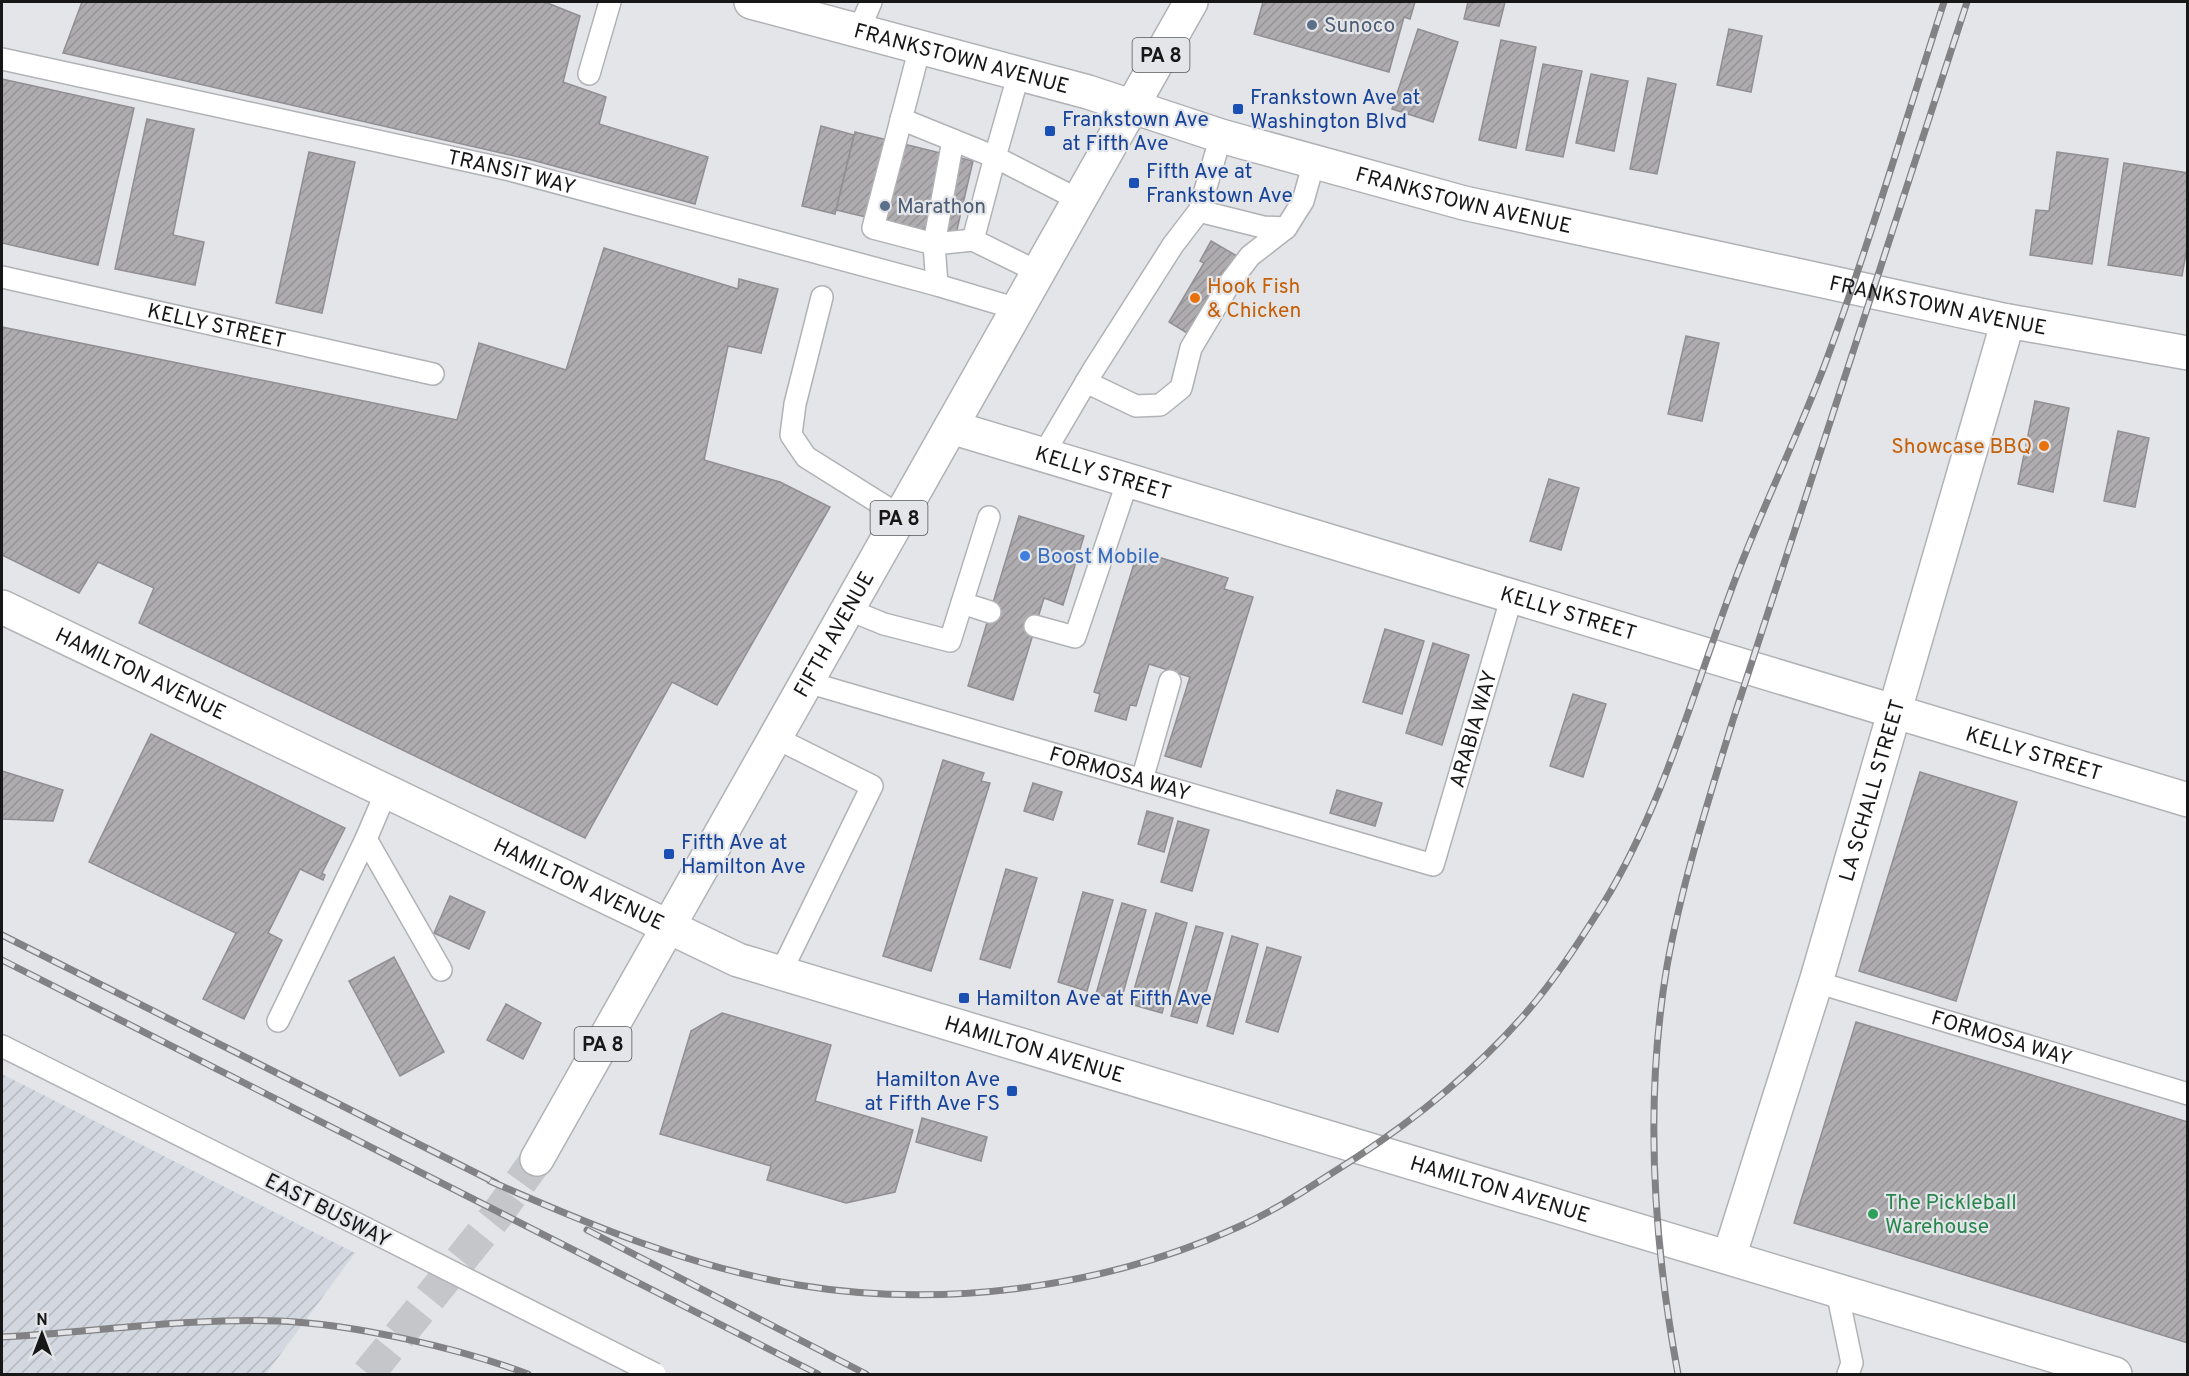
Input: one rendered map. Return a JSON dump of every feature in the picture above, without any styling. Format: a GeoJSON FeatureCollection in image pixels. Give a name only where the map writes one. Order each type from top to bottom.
{"type":"FeatureCollection","features":[{"type":"Feature","properties":{"kind":"main road","name":"FRANKSTOWN AVENUE"},"geometry":{"type":"LineString","coordinates":[[751,2],[865,16],[920,47],[1088,92],[1221,136],[1464,203],[2008,321],[2187,353]]}},
{"type":"Feature","properties":{"kind":"main road","name":"PA 8"},"geometry":{"type":"LineString","coordinates":[[1131,108],[1191,2]]}},
{"type":"Feature","properties":{"kind":"main road","name":"FIFTH AVENUE"},"geometry":{"type":"LineString","coordinates":[[537,1159],[1131,108]]}},
{"type":"Feature","properties":{"kind":"main road","name":"LA SCHALL STREET"},"geometry":{"type":"LineString","coordinates":[[1729,1257],[1816,982],[2008,321]]}},
{"type":"Feature","properties":{"kind":"main road","name":"KELLY STREET"},"geometry":{"type":"LineString","coordinates":[[951,427],[2187,800]]}},
{"type":"Feature","properties":{"kind":"main road","name":"HAMILTON AVENUE"},"geometry":{"type":"LineString","coordinates":[[2,607],[728,956],[780,974],[2115,1374]]}},
{"type":"Feature","properties":{"kind":"lane"},"geometry":{"type":"LineString","coordinates":[[589,74],[610,2]]}},
{"type":"Feature","properties":{"kind":"lane"},"geometry":{"type":"LineString","coordinates":[[920,47],[873,228],[934,244],[973,240],[1038,272]]}},
{"type":"Feature","properties":{"kind":"lane","name":"TRANSIT WAY"},"geometry":{"type":"LineString","coordinates":[[2,58],[510,170],[937,285],[1017,309]]}},
{"type":"Feature","properties":{"kind":"lane"},"geometry":{"type":"LineString","coordinates":[[973,240],[1019,73]]}},
{"type":"Feature","properties":{"kind":"lane"},"geometry":{"type":"LineString","coordinates":[[901,119],[995,158],[1079,200]]}},
{"type":"Feature","properties":{"kind":"lane"},"geometry":{"type":"LineString","coordinates":[[1043,454],[1173,245],[1198,211],[1221,136]]}},
{"type":"Feature","properties":{"kind":"lane"},"geometry":{"type":"LineString","coordinates":[[937,285],[934,244],[953,140]]}},
{"type":"Feature","properties":{"kind":"lane"},"geometry":{"type":"LineString","coordinates":[[1086,382],[1136,406],[1161,405],[1181,388],[1191,348],[1231,281],[1250,256],[1286,228],[1303,201],[1314,162]]}},
{"type":"Feature","properties":{"kind":"lane"},"geometry":{"type":"LineString","coordinates":[[1198,211],[1263,227],[1286,228]]}},
{"type":"Feature","properties":{"kind":"lane","name":"KELLY STREET"},"geometry":{"type":"LineString","coordinates":[[2,277],[433,374]]}},
{"type":"Feature","properties":{"kind":"lane"},"geometry":{"type":"LineString","coordinates":[[822,297],[795,404],[791,435],[806,457],[900,516]]}},
{"type":"Feature","properties":{"kind":"lane"},"geometry":{"type":"LineString","coordinates":[[1035,626],[1075,637],[1128,480]]}},
{"type":"Feature","properties":{"kind":"lane"},"geometry":{"type":"LineString","coordinates":[[847,609],[884,624],[950,641],[989,517]]}},
{"type":"Feature","properties":{"kind":"lane","name":"ARABIA WAY"},"geometry":{"type":"LineString","coordinates":[[1434,865],[1512,596]]}},
{"type":"Feature","properties":{"kind":"lane"},"geometry":{"type":"LineString","coordinates":[[962,603],[990,612]]}},
{"type":"Feature","properties":{"kind":"lane"},"geometry":{"type":"LineString","coordinates":[[1142,780],[1170,681]]}},
{"type":"Feature","properties":{"kind":"lane","name":"FORMOSA WAY"},"geometry":{"type":"LineString","coordinates":[[807,682],[1434,865]]}},
{"type":"Feature","properties":{"kind":"lane"},"geometry":{"type":"LineString","coordinates":[[776,738],[872,786],[780,974]]}},
{"type":"Feature","properties":{"kind":"lane"},"geometry":{"type":"LineString","coordinates":[[278,1021],[366,839],[386,792]]}},
{"type":"Feature","properties":{"kind":"lane"},"geometry":{"type":"LineString","coordinates":[[366,839],[441,970]]}},
{"type":"Feature","properties":{"kind":"lane","name":"FORMOSA WAY"},"geometry":{"type":"LineString","coordinates":[[1816,982],[2187,1094]]}},
{"type":"Feature","properties":{"kind":"lane","name":"EAST BUSWAY"},"geometry":{"type":"LineString","coordinates":[[2,1046],[655,1374]]}},
{"type":"Feature","properties":{"kind":"lane"},"geometry":{"type":"LineString","coordinates":[[1837,1291],[1854,1371]]}},
{"type":"Feature","properties":{"kind":"shaded area"},"geometry":{"type":"Polygon","coordinates":[[[2,1074],[355,1253],[266,1374],[2,1374],[2,1074]]]}},
{"type":"Feature","properties":{"kind":"building"},"geometry":{"type":"Polygon","coordinates":[[[82,2],[545,2],[580,16],[563,82],[606,97],[599,124],[708,157],[695,204],[532,160],[63,53],[82,2]]]}},
{"type":"Feature","properties":{"kind":"building"},"geometry":{"type":"Polygon","coordinates":[[[1263,2],[1415,2],[1410,19],[1404,17],[1389,72],[1254,34],[1263,2]]]}},
{"type":"Feature","properties":{"kind":"building"},"geometry":{"type":"Polygon","coordinates":[[[1468,2],[1505,2],[1499,26],[1464,19],[1468,2]]]}},
{"type":"Feature","properties":{"kind":"building"},"geometry":{"type":"Polygon","coordinates":[[[1418,29],[1458,42],[1433,122],[1392,109],[1418,29]]]}},
{"type":"Feature","properties":{"kind":"building"},"geometry":{"type":"Polygon","coordinates":[[[1729,29],[1762,36],[1751,92],[1717,85],[1729,29]]]}},
{"type":"Feature","properties":{"kind":"building"},"geometry":{"type":"Polygon","coordinates":[[[1501,40],[1536,47],[1516,148],[1479,140],[1501,40]]]}},
{"type":"Feature","properties":{"kind":"building"},"geometry":{"type":"Polygon","coordinates":[[[1543,64],[1582,71],[1563,157],[1526,150],[1543,64]]]}},
{"type":"Feature","properties":{"kind":"building"},"geometry":{"type":"Polygon","coordinates":[[[1591,74],[1628,81],[1614,151],[1576,143],[1591,74]]]}},
{"type":"Feature","properties":{"kind":"building"},"geometry":{"type":"Polygon","coordinates":[[[1648,78],[1676,84],[1657,174],[1630,169],[1648,78]]]}},
{"type":"Feature","properties":{"kind":"building"},"geometry":{"type":"Polygon","coordinates":[[[2,79],[134,108],[98,265],[2,243],[2,79]]]}},
{"type":"Feature","properties":{"kind":"building"},"geometry":{"type":"Polygon","coordinates":[[[147,119],[194,129],[173,235],[204,242],[195,285],[115,269],[147,119]]]}},
{"type":"Feature","properties":{"kind":"building"},"geometry":{"type":"Polygon","coordinates":[[[821,126],[854,135],[835,214],[802,206],[821,126]]]}},
{"type":"Feature","properties":{"kind":"building"},"geometry":{"type":"Polygon","coordinates":[[[855,132],[973,161],[955,238],[836,210],[855,132]]]}},
{"type":"Feature","properties":{"kind":"building"},"geometry":{"type":"Polygon","coordinates":[[[309,152],[355,162],[322,313],[276,303],[309,152]]]}},
{"type":"Feature","properties":{"kind":"building"},"geometry":{"type":"Polygon","coordinates":[[[2057,152],[2108,159],[2092,264],[2030,255],[2036,210],[2049,211],[2057,152]]]}},
{"type":"Feature","properties":{"kind":"building"},"geometry":{"type":"Polygon","coordinates":[[[2124,163],[2188,173],[2188,242],[2182,276],[2108,265],[2124,163]]]}},
{"type":"Feature","properties":{"kind":"building","name":"Hook Fish & Chicken"},"geometry":{"type":"Polygon","coordinates":[[[1211,241],[1237,256],[1226,273],[1223,271],[1187,333],[1169,322],[1204,263],[1200,261],[1211,241]]]}},
{"type":"Feature","properties":{"kind":"building"},"geometry":{"type":"Polygon","coordinates":[[[604,248],[738,289],[739,279],[778,289],[761,353],[728,346],[704,460],[780,482],[830,507],[717,705],[672,682],[585,838],[139,623],[154,588],[98,562],[79,593],[2,555],[2,327],[457,420],[479,343],[566,370],[604,248]]]}},
{"type":"Feature","properties":{"kind":"building"},"geometry":{"type":"Polygon","coordinates":[[[1686,336],[1719,343],[1702,421],[1668,414],[1686,336]]]}},
{"type":"Feature","properties":{"kind":"building","name":"Showcase BBQ"},"geometry":{"type":"Polygon","coordinates":[[[2035,401],[2069,408],[2053,492],[2018,484],[2035,401]]]}},
{"type":"Feature","properties":{"kind":"building"},"geometry":{"type":"Polygon","coordinates":[[[2118,431],[2149,438],[2135,507],[2104,501],[2118,431]]]}},
{"type":"Feature","properties":{"kind":"building"},"geometry":{"type":"Polygon","coordinates":[[[1549,479],[1579,488],[1561,550],[1530,541],[1549,479]]]}},
{"type":"Feature","properties":{"kind":"building"},"geometry":{"type":"Polygon","coordinates":[[[1019,516],[1084,536],[1063,605],[1044,598],[1013,700],[968,686],[1019,516]]]}},
{"type":"Feature","properties":{"kind":"building"},"geometry":{"type":"Polygon","coordinates":[[[1138,551],[1228,578],[1224,589],[1253,597],[1201,767],[1165,756],[1190,677],[1149,664],[1136,706],[1130,705],[1126,720],[1095,711],[1100,694],[1094,692],[1138,551]]]}},
{"type":"Feature","properties":{"kind":"building"},"geometry":{"type":"Polygon","coordinates":[[[1385,629],[1424,641],[1402,714],[1363,702],[1385,629]]]}},
{"type":"Feature","properties":{"kind":"building"},"geometry":{"type":"Polygon","coordinates":[[[1433,643],[1469,655],[1442,745],[1406,733],[1433,643]]]}},
{"type":"Feature","properties":{"kind":"building"},"geometry":{"type":"Polygon","coordinates":[[[1573,694],[1606,704],[1583,777],[1550,766],[1573,694]]]}},
{"type":"Feature","properties":{"kind":"building"},"geometry":{"type":"Polygon","coordinates":[[[151,734],[345,828],[322,873],[325,875],[323,880],[300,869],[268,933],[282,940],[244,1019],[203,999],[236,933],[89,862],[151,734]]]}},
{"type":"Feature","properties":{"kind":"building"},"geometry":{"type":"Polygon","coordinates":[[[943,760],[984,773],[981,781],[990,783],[931,971],[883,956],[943,760]]]}},
{"type":"Feature","properties":{"kind":"building"},"geometry":{"type":"Polygon","coordinates":[[[2,771],[63,790],[53,821],[2,819],[2,771]]]}},
{"type":"Feature","properties":{"kind":"building"},"geometry":{"type":"Polygon","coordinates":[[[1920,772],[2017,802],[1956,1001],[1859,971],[1920,772]]]}},
{"type":"Feature","properties":{"kind":"building"},"geometry":{"type":"Polygon","coordinates":[[[1033,783],[1062,792],[1053,820],[1024,811],[1033,783]]]}},
{"type":"Feature","properties":{"kind":"building"},"geometry":{"type":"Polygon","coordinates":[[[1337,790],[1382,803],[1375,826],[1330,813],[1337,790]]]}},
{"type":"Feature","properties":{"kind":"building"},"geometry":{"type":"Polygon","coordinates":[[[1147,811],[1173,818],[1164,852],[1138,844],[1147,811]]]}},
{"type":"Feature","properties":{"kind":"building"},"geometry":{"type":"Polygon","coordinates":[[[1178,821],[1209,830],[1192,891],[1161,882],[1178,821]]]}},
{"type":"Feature","properties":{"kind":"building"},"geometry":{"type":"Polygon","coordinates":[[[1006,869],[1037,878],[1010,968],[980,959],[1006,869]]]}},
{"type":"Feature","properties":{"kind":"building"},"geometry":{"type":"Polygon","coordinates":[[[1083,892],[1113,900],[1087,991],[1058,982],[1083,892]]]}},
{"type":"Feature","properties":{"kind":"building"},"geometry":{"type":"Polygon","coordinates":[[[450,896],[485,912],[469,949],[434,933],[450,896]]]}},
{"type":"Feature","properties":{"kind":"building"},"geometry":{"type":"Polygon","coordinates":[[[1122,903],[1146,910],[1121,1001],[1096,994],[1122,903]]]}},
{"type":"Feature","properties":{"kind":"building"},"geometry":{"type":"Polygon","coordinates":[[[1156,913],[1187,923],[1162,1013],[1130,1004],[1156,913]]]}},
{"type":"Feature","properties":{"kind":"building"},"geometry":{"type":"Polygon","coordinates":[[[1196,926],[1223,933],[1197,1023],[1171,1016],[1196,926]]]}},
{"type":"Feature","properties":{"kind":"building"},"geometry":{"type":"Polygon","coordinates":[[[1232,936],[1258,944],[1233,1034],[1207,1026],[1232,936]]]}},
{"type":"Feature","properties":{"kind":"building"},"geometry":{"type":"Polygon","coordinates":[[[1267,947],[1301,957],[1278,1032],[1246,1022],[1267,947]]]}},
{"type":"Feature","properties":{"kind":"building"},"geometry":{"type":"Polygon","coordinates":[[[394,957],[444,1052],[400,1076],[349,981],[394,957]]]}},
{"type":"Feature","properties":{"kind":"building"},"geometry":{"type":"Polygon","coordinates":[[[506,1004],[541,1023],[523,1059],[487,1040],[506,1004]]]}},
{"type":"Feature","properties":{"kind":"building"},"geometry":{"type":"Polygon","coordinates":[[[722,1013],[831,1045],[815,1101],[913,1130],[895,1192],[846,1203],[767,1180],[771,1166],[660,1134],[691,1031],[722,1013]]]}},
{"type":"Feature","properties":{"kind":"building"},"geometry":{"type":"Polygon","coordinates":[[[1856,1022],[2188,1122],[2188,1343],[1794,1223],[1856,1022]]]}},
{"type":"Feature","properties":{"kind":"building"},"geometry":{"type":"Polygon","coordinates":[[[922,1118],[987,1137],[981,1161],[916,1142],[922,1118]]]}},
{"type":"Feature","properties":{"kind":"tunnel"},"geometry":{"type":"LineString","coordinates":[[368,1374],[496,1216],[537,1159]]}},
{"type":"Feature","properties":{"kind":"railway"},"geometry":{"type":"LineString","coordinates":[[490,1181],[641,1243],[679,1256],[758,1277],[853,1292],[909,1295],[966,1293],[1022,1288],[1078,1278],[1133,1265],[1187,1248],[1238,1227],[1283,1204],[1354,1159],[1423,1110],[1486,1055],[1546,988],[1603,904],[1645,824],[1678,741],[1738,572],[1825,364],[1872,229],[1944,2]]}},
{"type":"Feature","properties":{"kind":"railway"},"geometry":{"type":"LineString","coordinates":[[1678,1374],[1662,1273],[1654,1171],[1655,1068],[1660,1017],[1673,935],[1696,842],[1733,720],[1967,2]]}},
{"type":"Feature","properties":{"kind":"railway"},"geometry":{"type":"LineString","coordinates":[[2,935],[496,1183]]}},
{"type":"Feature","properties":{"kind":"railway"},"geometry":{"type":"LineString","coordinates":[[2,960],[818,1374]]}},
{"type":"Feature","properties":{"kind":"railway"},"geometry":{"type":"LineString","coordinates":[[587,1230],[866,1374]]}},
{"type":"Feature","properties":{"kind":"railway"},"geometry":{"type":"LineString","coordinates":[[2,1337],[175,1323],[244,1321],[308,1323],[405,1339],[470,1355],[528,1374]]}},
{"type":"Feature","properties":{"kind":"place","name":"Sunoco"},"geometry":{"type":"Point","coordinates":[1312,25]}},
{"type":"Feature","properties":{"kind":"place","name":"Frankstown Ave at Washington Blvd"},"geometry":{"type":"Point","coordinates":[1238,109]}},
{"type":"Feature","properties":{"kind":"place","name":"Frankstown Ave at Fifth Ave"},"geometry":{"type":"Point","coordinates":[1050,131]}},
{"type":"Feature","properties":{"kind":"place","name":"Fifth Ave at Frankstown Ave"},"geometry":{"type":"Point","coordinates":[1134,183]}},
{"type":"Feature","properties":{"kind":"place","name":"Marathon"},"geometry":{"type":"Point","coordinates":[885,206]}},
{"type":"Feature","properties":{"kind":"place","name":"Hook Fish & Chicken"},"geometry":{"type":"Point","coordinates":[1195,298]}},
{"type":"Feature","properties":{"kind":"place","name":"Showcase BBQ"},"geometry":{"type":"Point","coordinates":[2044,446]}},
{"type":"Feature","properties":{"kind":"place","name":"Boost Mobile"},"geometry":{"type":"Point","coordinates":[1025,556]}},
{"type":"Feature","properties":{"kind":"place","name":"Fifth Ave at Hamilton Ave"},"geometry":{"type":"Point","coordinates":[669,854]}},
{"type":"Feature","properties":{"kind":"place","name":"Hamilton Ave at Fifth Ave"},"geometry":{"type":"Point","coordinates":[964,998]}},
{"type":"Feature","properties":{"kind":"place","name":"Hamilton Ave at Fifth Ave FS"},"geometry":{"type":"Point","coordinates":[1012,1091]}},
{"type":"Feature","properties":{"kind":"place","name":"The Pickleball Warehouse"},"geometry":{"type":"Point","coordinates":[1873,1214]}}]}
